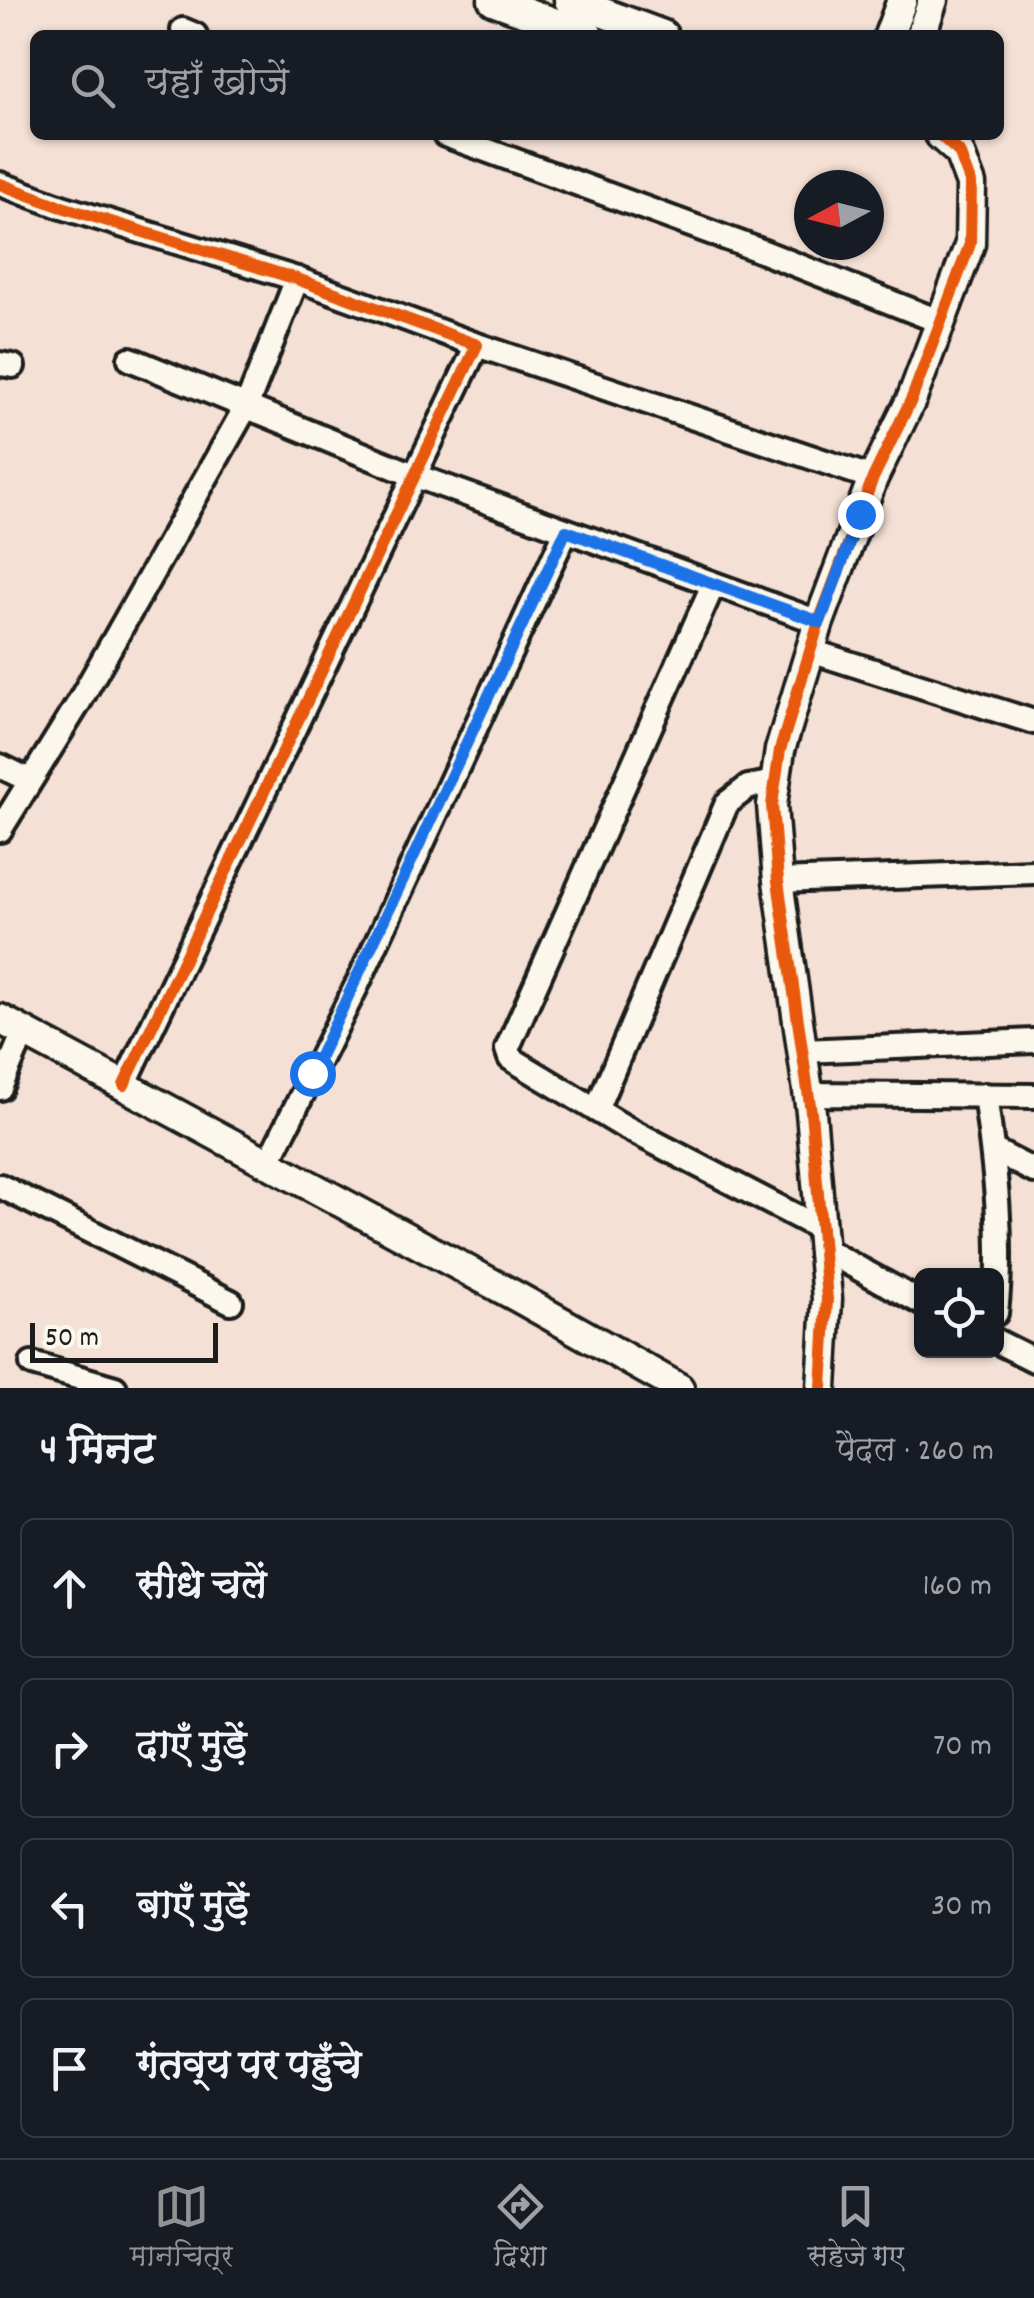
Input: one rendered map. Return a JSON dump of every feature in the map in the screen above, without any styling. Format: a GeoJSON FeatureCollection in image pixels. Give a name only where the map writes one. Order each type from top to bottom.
{"type":"FeatureCollection","features":[{"type":"Feature","properties":{"kind":"street"},"geometry":{"type":"LineString","coordinates":[[493,0],[574,30]]}},
{"type":"Feature","properties":{"kind":"street"},"geometry":{"type":"LineString","coordinates":[[569,0],[650,30]]}},
{"type":"Feature","properties":{"kind":"street"},"geometry":{"type":"LineString","coordinates":[[891,30],[902,0]]}},
{"type":"Feature","properties":{"kind":"street"},"geometry":{"type":"LineString","coordinates":[[923,30],[933,0]]}},
{"type":"Feature","properties":{"kind":"street"},"geometry":{"type":"LineString","coordinates":[[459,140],[941,322]]}},
{"type":"Feature","properties":{"kind":"street"},"geometry":{"type":"LineString","coordinates":[[822,1388],[827,1299],[822,1239],[772,805],[780,750],[820,622],[873,478],[912,398],[970,244],[971,184],[960,152],[946,140]]}},
{"type":"Feature","properties":{"kind":"street"},"geometry":{"type":"LineString","coordinates":[[0,184],[62,207],[297,279],[477,345],[873,478]]}},
{"type":"Feature","properties":{"kind":"street"},"geometry":{"type":"LineString","coordinates":[[0,830],[78,704],[247,405],[297,279]]}},
{"type":"Feature","properties":{"kind":"street"},"geometry":{"type":"LineString","coordinates":[[124,1086],[477,345]]}},
{"type":"Feature","properties":{"kind":"street"},"geometry":{"type":"LineString","coordinates":[[130,359],[416,476],[820,622]]}},
{"type":"Feature","properties":{"kind":"street"},"geometry":{"type":"LineString","coordinates":[[268,1163],[358,982],[566,531]]}},
{"type":"Feature","properties":{"kind":"street"},"geometry":{"type":"LineString","coordinates":[[713,585],[507,1049],[510,1058],[822,1239],[914,1298]]}},
{"type":"Feature","properties":{"kind":"street"},"geometry":{"type":"LineString","coordinates":[[811,651],[1034,722]]}},
{"type":"Feature","properties":{"kind":"street"},"geometry":{"type":"LineString","coordinates":[[0,766],[29,780]]}},
{"type":"Feature","properties":{"kind":"street"},"geometry":{"type":"LineString","coordinates":[[596,1110],[727,803],[748,787],[775,782]]}},
{"type":"Feature","properties":{"kind":"street"},"geometry":{"type":"LineString","coordinates":[[778,881],[1034,872]]}},
{"type":"Feature","properties":{"kind":"street"},"geometry":{"type":"LineString","coordinates":[[0,1088],[12,1026],[669,1385]]}},
{"type":"Feature","properties":{"kind":"street"},"geometry":{"type":"LineString","coordinates":[[803,1051],[1034,1041]]}},
{"type":"Feature","properties":{"kind":"street"},"geometry":{"type":"LineString","coordinates":[[808,1094],[1034,1096]]}},
{"type":"Feature","properties":{"kind":"street"},"geometry":{"type":"LineString","coordinates":[[985,1094],[993,1150],[997,1268]]}},
{"type":"Feature","properties":{"kind":"street"},"geometry":{"type":"LineString","coordinates":[[993,1150],[1034,1172]]}},
{"type":"Feature","properties":{"kind":"street"},"geometry":{"type":"LineString","coordinates":[[0,1186],[231,1302]]}},
{"type":"Feature","properties":{"kind":"street"},"geometry":{"type":"LineString","coordinates":[[1004,1345],[1034,1360]]}},
{"type":"Feature","properties":{"kind":"street"},"geometry":{"type":"LineString","coordinates":[[32,1364],[114,1388]]}},
{"type":"Feature","properties":{"kind":"cycle path"},"geometry":{"type":"LineString","coordinates":[[822,1388],[827,1299],[811,1112],[778,881],[772,805],[780,750],[819,622],[873,478],[912,398],[970,244],[971,184],[959,152],[946,140]]}},
{"type":"Feature","properties":{"kind":"cycle path"},"geometry":{"type":"LineString","coordinates":[[0,184],[62,207],[297,279],[477,345],[124,1085]]}},
{"type":"Feature","properties":{"kind":"route"},"geometry":{"type":"LineString","coordinates":[[312,1073],[358,982],[566,531],[820,622],[860,514]]}}]}
